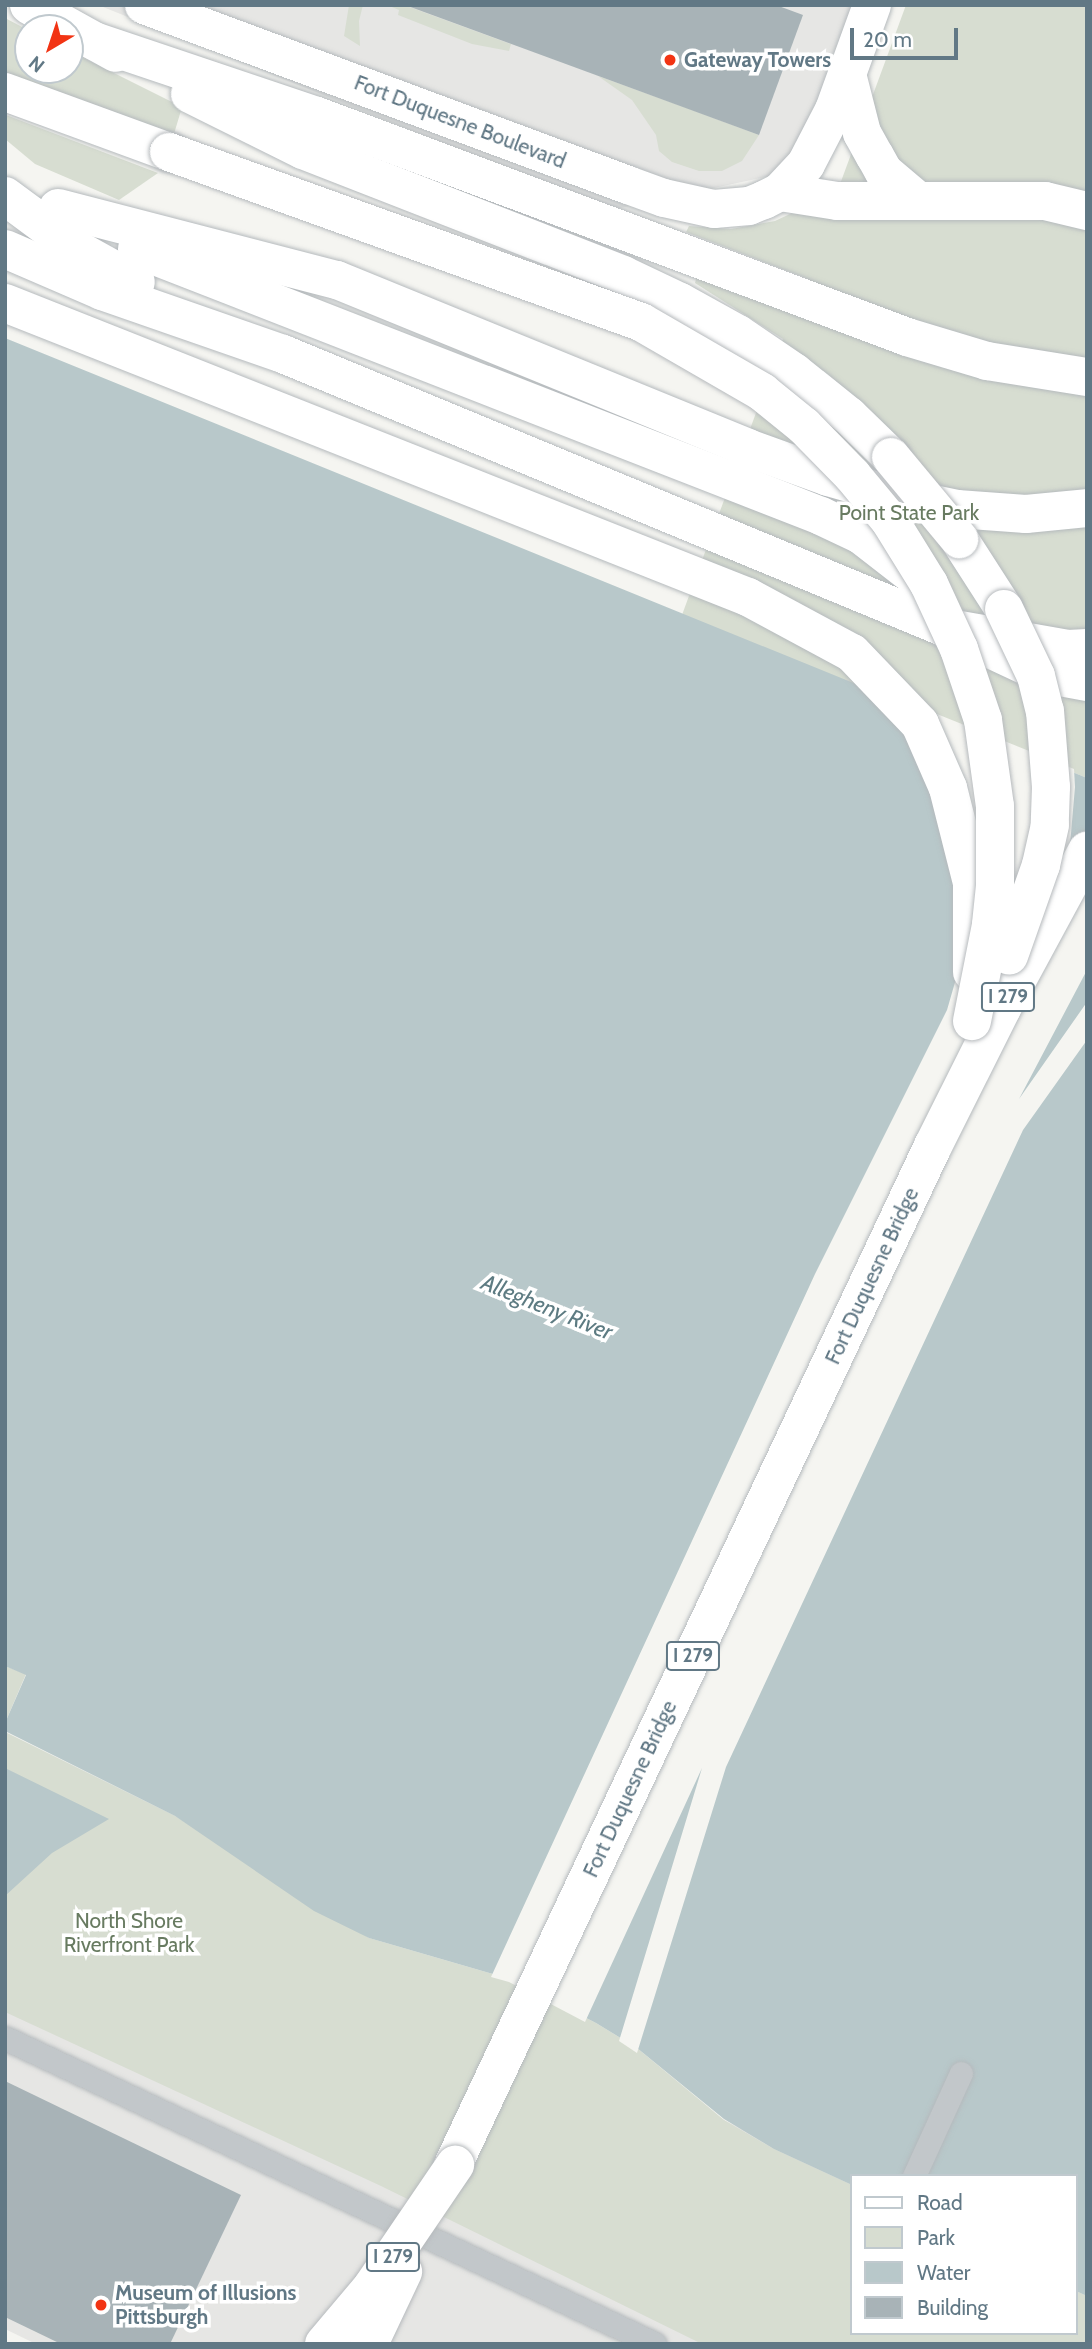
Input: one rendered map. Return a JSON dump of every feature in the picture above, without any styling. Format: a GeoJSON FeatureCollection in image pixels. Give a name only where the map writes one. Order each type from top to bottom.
{"type":"FeatureCollection","features":[{"type":"Feature","properties":{"kind":"main road"},"geometry":{"type":"LineString","coordinates":[[29,5],[195,96],[303,150],[452,211],[623,275],[738,334],[794,372],[849,416],[891,457],[959,539],[1004,609],[1036,676],[1042,699],[1051,787],[1050,825],[1041,865],[982,1038],[933,1147]]}},
{"type":"Feature","properties":{"kind":"main road","name":"Fort Duquesne Boulevard"},"geometry":{"type":"LineString","coordinates":[[144,5],[664,198],[714,209],[733,209],[749,206],[779,192]]}},
{"type":"Feature","properties":{"kind":"main road"},"geometry":{"type":"LineString","coordinates":[[779,192],[791,183],[816,149],[872,5]]}},
{"type":"Feature","properties":{"kind":"main road"},"geometry":{"type":"LineString","coordinates":[[94,41],[317,116],[907,337],[987,361],[1087,377]]}},
{"type":"Feature","properties":{"kind":"main road"},"geometry":{"type":"LineString","coordinates":[[847,74],[863,133],[875,156],[884,172],[917,200]]}},
{"type":"Feature","properties":{"kind":"main road"},"geometry":{"type":"LineString","coordinates":[[5,92],[641,322],[706,357],[761,392],[804,426],[852,475],[890,521],[929,584],[959,649],[983,720],[995,806],[995,886],[991,925],[972,1021],[933,1147]]}},
{"type":"Feature","properties":{"kind":"main road"},"geometry":{"type":"LineString","coordinates":[[5,187],[58,208],[153,257],[821,516],[861,535],[919,580],[949,619],[971,656],[990,697],[1002,734],[1014,810],[1016,864],[1009,956]]}},
{"type":"Feature","properties":{"kind":"main road"},"geometry":{"type":"LineString","coordinates":[[779,192],[837,201],[1045,201],[1087,211]]}},
{"type":"Feature","properties":{"kind":"main road"},"geometry":{"type":"LineString","coordinates":[[5,195],[78,250],[134,282],[282,354]]}},
{"type":"Feature","properties":{"kind":"main road"},"geometry":{"type":"LineString","coordinates":[[58,208],[337,280],[747,448],[828,477],[894,496],[957,509],[1026,514],[1087,508]]}},
{"type":"Feature","properties":{"kind":"main road"},"geometry":{"type":"LineString","coordinates":[[5,249],[102,292],[282,354],[943,627],[1044,674],[1087,682]]}},
{"type":"Feature","properties":{"kind":"main road"},"geometry":{"type":"LineString","coordinates":[[5,303],[748,597],[852,653],[920,724],[948,788],[972,883],[972,1021]]}},
{"type":"Feature","properties":{"kind":"main road"},"geometry":{"type":"LineString","coordinates":[[943,627],[1068,649],[1087,648]]}},
{"type":"Feature","properties":{"kind":"main road","name":"I 279"},"geometry":{"type":"LineString","coordinates":[[933,1147],[1002,1008],[1087,851]]}},
{"type":"Feature","properties":{"kind":"main road","name":"I 279"},"geometry":{"type":"LineString","coordinates":[[933,1147],[1087,903]]}},
{"type":"Feature","properties":{"kind":"main road","name":"Fort Duquesne Bridge"},"geometry":{"type":"LineString","coordinates":[[454,2165],[933,1147]]}},
{"type":"Feature","properties":{"kind":"main road"},"geometry":{"type":"LineString","coordinates":[[369,2344],[454,2165]]}},
{"type":"Feature","properties":{"kind":"main road"},"geometry":{"type":"LineString","coordinates":[[376,2344],[454,2165]]}},
{"type":"Feature","properties":{"kind":"main road","name":"I 279"},"geometry":{"type":"LineString","coordinates":[[326,2344],[372,2287],[454,2165]]}},
{"type":"Feature","properties":{"kind":"street"},"geometry":{"type":"LineString","coordinates":[[5,2038],[655,2344]]}},
{"type":"Feature","properties":{"kind":"street"},"geometry":{"type":"LineString","coordinates":[[915,2174],[961,2073]]}},
{"type":"Feature","properties":{"kind":"shaded area"},"geometry":{"type":"Polygon","coordinates":[[[98,5],[868,5],[812,167],[611,210],[98,5]]]}},
{"type":"Feature","properties":{"kind":"shaded area","name":"North Shore Riverfront Park"},"geometry":{"type":"Polygon","coordinates":[[[5,1732],[175,1816],[369,1938],[429,1958],[724,2120],[850,2184],[850,2335],[1078,2335],[1078,2292],[1087,2296],[1087,2344],[36,2344],[5,2329],[5,1732]]]}},
{"type":"Feature","properties":{"kind":"green space"},"geometry":{"type":"Polygon","coordinates":[[[349,5],[363,5],[359,21],[360,46],[344,36],[349,5]]]}},
{"type":"Feature","properties":{"kind":"green space"},"geometry":{"type":"Polygon","coordinates":[[[387,5],[404,5],[511,44],[509,51],[472,44],[398,15],[399,10],[387,5]]]}},
{"type":"Feature","properties":{"kind":"green space","name":"Point State Park"},"geometry":{"type":"Polygon","coordinates":[[[906,5],[1087,5],[1087,778],[682,615],[783,339],[695,283],[697,275],[793,311],[806,278],[686,232],[689,226],[731,229],[775,221],[792,213],[829,214],[906,5]]]}},
{"type":"Feature","properties":{"kind":"green space"},"geometry":{"type":"Polygon","coordinates":[[[5,18],[14,23],[14,80],[5,77],[5,18]]]}},
{"type":"Feature","properties":{"kind":"green space"},"geometry":{"type":"Polygon","coordinates":[[[84,58],[182,107],[174,134],[26,84],[84,84],[84,58]]]}},
{"type":"Feature","properties":{"kind":"green space"},"geometry":{"type":"Polygon","coordinates":[[[598,76],[759,135],[742,161],[722,171],[699,171],[672,162],[659,151],[656,135],[632,100],[598,76]]]}},
{"type":"Feature","properties":{"kind":"green space"},"geometry":{"type":"Polygon","coordinates":[[[5,115],[158,173],[119,200],[35,164],[5,139],[5,115]]]}},
{"type":"Feature","properties":{"kind":"green space"},"geometry":{"type":"Polygon","coordinates":[[[5,1666],[26,1674],[5,1723],[5,1666]]]}},
{"type":"Feature","properties":{"kind":"green space","name":"North Shore Riverfront Park"},"geometry":{"type":"Polygon","coordinates":[[[5,1732],[175,1816],[369,1938],[510,1979],[596,2023],[637,2048],[724,2120],[774,2149],[850,2184],[850,2335],[1078,2335],[1078,2292],[1087,2296],[1087,2344],[702,2344],[381,2186],[5,2012],[5,1732]]]}},
{"type":"Feature","properties":{"kind":"water","name":"Allegheny River"},"geometry":{"type":"Polygon","coordinates":[[[5,338],[1087,778],[1087,2296],[1078,2292],[1078,2174],[850,2174],[850,2184],[774,2149],[724,2119],[637,2048],[596,2023],[510,1979],[369,1938],[314,1911],[175,1816],[5,1731],[5,1723],[26,1675],[5,1666],[5,338]]]}},
{"type":"Feature","properties":{"kind":"water"},"geometry":{"type":"Polygon","coordinates":[[[5,1768],[109,1819],[52,1853],[5,1896],[5,1768]]]}},
{"type":"Feature","properties":{"kind":"pier"},"geometry":{"type":"Polygon","coordinates":[[[857,682],[1074,769],[1068,868],[1087,826],[1087,970],[1019,1099],[1087,1002],[1087,1040],[1023,1130],[726,1767],[637,2053],[619,2041],[702,1768],[585,2022],[509,1982],[491,1977],[815,1274],[947,1010],[960,965],[962,872],[909,735],[857,682]]]}},
{"type":"Feature","properties":{"kind":"building","name":"Gateway Towers"},"geometry":{"type":"Polygon","coordinates":[[[405,5],[776,5],[803,15],[759,135],[405,5]]]}},
{"type":"Feature","properties":{"kind":"building"},"geometry":{"type":"Polygon","coordinates":[[[5,2081],[241,2195],[170,2344],[61,2344],[5,2317],[5,2081]]]}},
{"type":"Feature","properties":{"kind":"place","name":"Gateway Towers"},"geometry":{"type":"Point","coordinates":[670,60]}},
{"type":"Feature","properties":{"kind":"place","name":"Museum of Illusions Pittsburgh"},"geometry":{"type":"Point","coordinates":[101,2305]}}]}
